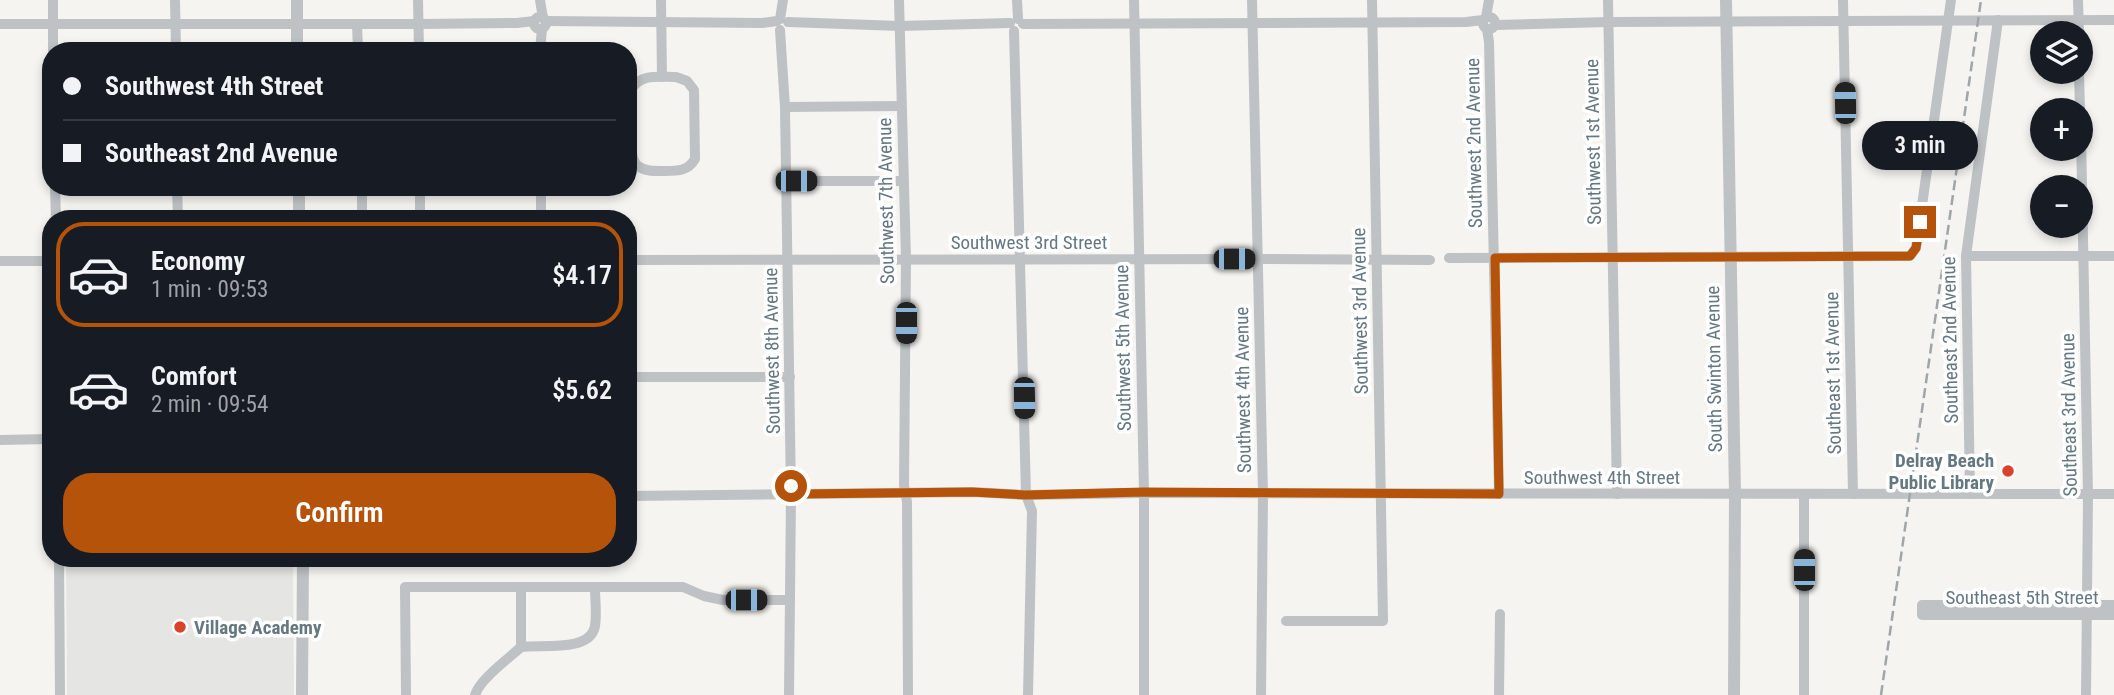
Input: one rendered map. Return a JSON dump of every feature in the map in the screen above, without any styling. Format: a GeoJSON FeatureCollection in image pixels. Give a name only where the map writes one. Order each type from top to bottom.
{"type":"FeatureCollection","features":[{"type":"Feature","properties":{"kind":"street"},"geometry":{"type":"LineString","coordinates":[[53,0],[53,42]]}},
{"type":"Feature","properties":{"kind":"street"},"geometry":{"type":"LineString","coordinates":[[175,0],[176,42]]}},
{"type":"Feature","properties":{"kind":"street"},"geometry":{"type":"LineString","coordinates":[[297,0],[297,42]]}},
{"type":"Feature","properties":{"kind":"street"},"geometry":{"type":"LineString","coordinates":[[418,0],[419,42]]}},
{"type":"Feature","properties":{"kind":"street"},"geometry":{"type":"LineString","coordinates":[[661,0],[662,77]]}},
{"type":"Feature","properties":{"kind":"street","name":"Southwest 7th Avenue"},"geometry":{"type":"LineString","coordinates":[[899,0],[906,259],[904,485],[907,494],[908,695]]}},
{"type":"Feature","properties":{"kind":"street","name":"Southwest 5th Avenue"},"geometry":{"type":"LineString","coordinates":[[1134,0],[1144,492],[1144,695]]}},
{"type":"Feature","properties":{"kind":"street","name":"Southwest 4th Avenue"},"geometry":{"type":"LineString","coordinates":[[1252,0],[1263,494],[1261,695]]}},
{"type":"Feature","properties":{"kind":"street","name":"Southwest 3rd Avenue"},"geometry":{"type":"LineString","coordinates":[[1286,621],[1382,621],[1372,0]]}},
{"type":"Feature","properties":{"kind":"street","name":"Southwest 2nd Avenue"},"geometry":{"type":"LineString","coordinates":[[1490,0],[1499,494]]}},
{"type":"Feature","properties":{"kind":"street","name":"Southwest 1st Avenue"},"geometry":{"type":"LineString","coordinates":[[1608,0],[1617,494]]}},
{"type":"Feature","properties":{"kind":"street","name":"South Swinton Avenue"},"geometry":{"type":"LineString","coordinates":[[1726,0],[1735,494],[1734,695]]}},
{"type":"Feature","properties":{"kind":"street","name":"Southeast 1st Avenue"},"geometry":{"type":"LineString","coordinates":[[1843,0],[1853,494]]}},
{"type":"Feature","properties":{"kind":"street","name":"Southeast 2nd Avenue"},"geometry":{"type":"LineString","coordinates":[[1848,257],[1910,256],[1916,248],[1951,0]]}},
{"type":"Feature","properties":{"kind":"street"},"geometry":{"type":"LineString","coordinates":[[2078,0],[2078,20]]}},
{"type":"Feature","properties":{"kind":"street"},"geometry":{"type":"LineString","coordinates":[[540,1],[540,42]]}},
{"type":"Feature","properties":{"kind":"street","name":"Southwest 8th Avenue"},"geometry":{"type":"LineString","coordinates":[[783,2],[786,35],[782,48],[792,494],[789,695]]}},
{"type":"Feature","properties":{"kind":"street"},"geometry":{"type":"LineString","coordinates":[[1017,2],[1026,495],[1032,511],[1028,695]]}},
{"type":"Feature","properties":{"kind":"street"},"geometry":{"type":"LineString","coordinates":[[0,24],[563,22],[762,23],[805,27],[810,23],[900,26],[1489,23],[1508,20],[1515,24],[2114,20]]}},
{"type":"Feature","properties":{"kind":"street","name":"Southeast 2nd Avenue"},"geometry":{"type":"LineString","coordinates":[[1970,494],[1966,256],[1998,20]]}},
{"type":"Feature","properties":{"kind":"street"},"geometry":{"type":"LineString","coordinates":[[357,24],[358,42]]}},
{"type":"Feature","properties":{"kind":"street"},"geometry":{"type":"LineString","coordinates":[[637,83],[644,78],[662,77],[676,77],[687,81],[695,96],[696,154],[692,164],[677,171],[644,170],[637,164]]}},
{"type":"Feature","properties":{"kind":"street"},"geometry":{"type":"LineString","coordinates":[[785,107],[901,106]]}},
{"type":"Feature","properties":{"kind":"street","name":"Southeast 3rd Avenue"},"geometry":{"type":"LineString","coordinates":[[2081,161],[2088,494],[2086,695]]}},
{"type":"Feature","properties":{"kind":"street"},"geometry":{"type":"LineString","coordinates":[[786,181],[903,181]]}},
{"type":"Feature","properties":{"kind":"street"},"geometry":{"type":"LineString","coordinates":[[1966,256],[2114,256]]}},
{"type":"Feature","properties":{"kind":"street"},"geometry":{"type":"LineString","coordinates":[[1449,258],[1848,257]]}},
{"type":"Feature","properties":{"kind":"street","name":"Southwest 3rd Street"},"geometry":{"type":"LineString","coordinates":[[637,260],[1430,260]]}},
{"type":"Feature","properties":{"kind":"street"},"geometry":{"type":"LineString","coordinates":[[0,261],[42,261]]}},
{"type":"Feature","properties":{"kind":"street"},"geometry":{"type":"LineString","coordinates":[[637,377],[790,377]]}},
{"type":"Feature","properties":{"kind":"street"},"geometry":{"type":"LineString","coordinates":[[0,440],[42,439]]}},
{"type":"Feature","properties":{"kind":"street","name":"Southwest 4th Street"},"geometry":{"type":"LineString","coordinates":[[637,496],[972,492],[1026,495],[1144,492],[2114,494]]}},
{"type":"Feature","properties":{"kind":"street"},"geometry":{"type":"LineString","coordinates":[[1804,494],[1804,695]]}},
{"type":"Feature","properties":{"kind":"street"},"geometry":{"type":"LineString","coordinates":[[59,567],[60,695]]}},
{"type":"Feature","properties":{"kind":"street"},"geometry":{"type":"LineString","coordinates":[[302,695],[303,567]]}},
{"type":"Feature","properties":{"kind":"street"},"geometry":{"type":"LineString","coordinates":[[406,695],[405,586],[684,587],[704,596],[723,600],[790,600]]}},
{"type":"Feature","properties":{"kind":"street"},"geometry":{"type":"LineString","coordinates":[[521,587],[521,647]]}},
{"type":"Feature","properties":{"kind":"street"},"geometry":{"type":"LineString","coordinates":[[475,695],[476,690],[521,647],[576,645],[586,640],[595,626],[595,588]]}},
{"type":"Feature","properties":{"kind":"street","name":"Southeast 5th Street"},"geometry":{"type":"LineString","coordinates":[[2114,605],[2087,610],[1922,615],[1922,605],[2087,610],[2114,615]]}},
{"type":"Feature","properties":{"kind":"street"},"geometry":{"type":"LineString","coordinates":[[1499,695],[1500,614]]}},
{"type":"Feature","properties":{"kind":"shaded area","name":"Village Academy"},"geometry":{"type":"Polygon","coordinates":[[[66,567],[293,567],[294,695],[67,695],[66,567]]]}},
{"type":"Feature","properties":{"kind":"railway"},"geometry":{"type":"LineString","coordinates":[[1881,695],[1981,0]]}},
{"type":"Feature","properties":{"kind":"place","name":"Delray Beach Public Library"},"geometry":{"type":"Point","coordinates":[2008,471]}},
{"type":"Feature","properties":{"kind":"place","name":"Village Academy"},"geometry":{"type":"Point","coordinates":[180,627]}},
{"type":"Feature","properties":{"kind":"route"},"geometry":{"type":"LineString","coordinates":[[791,486],[792,494],[1499,494],[1495,258],[1910,256],[1916,248],[1920,222]]}}]}
